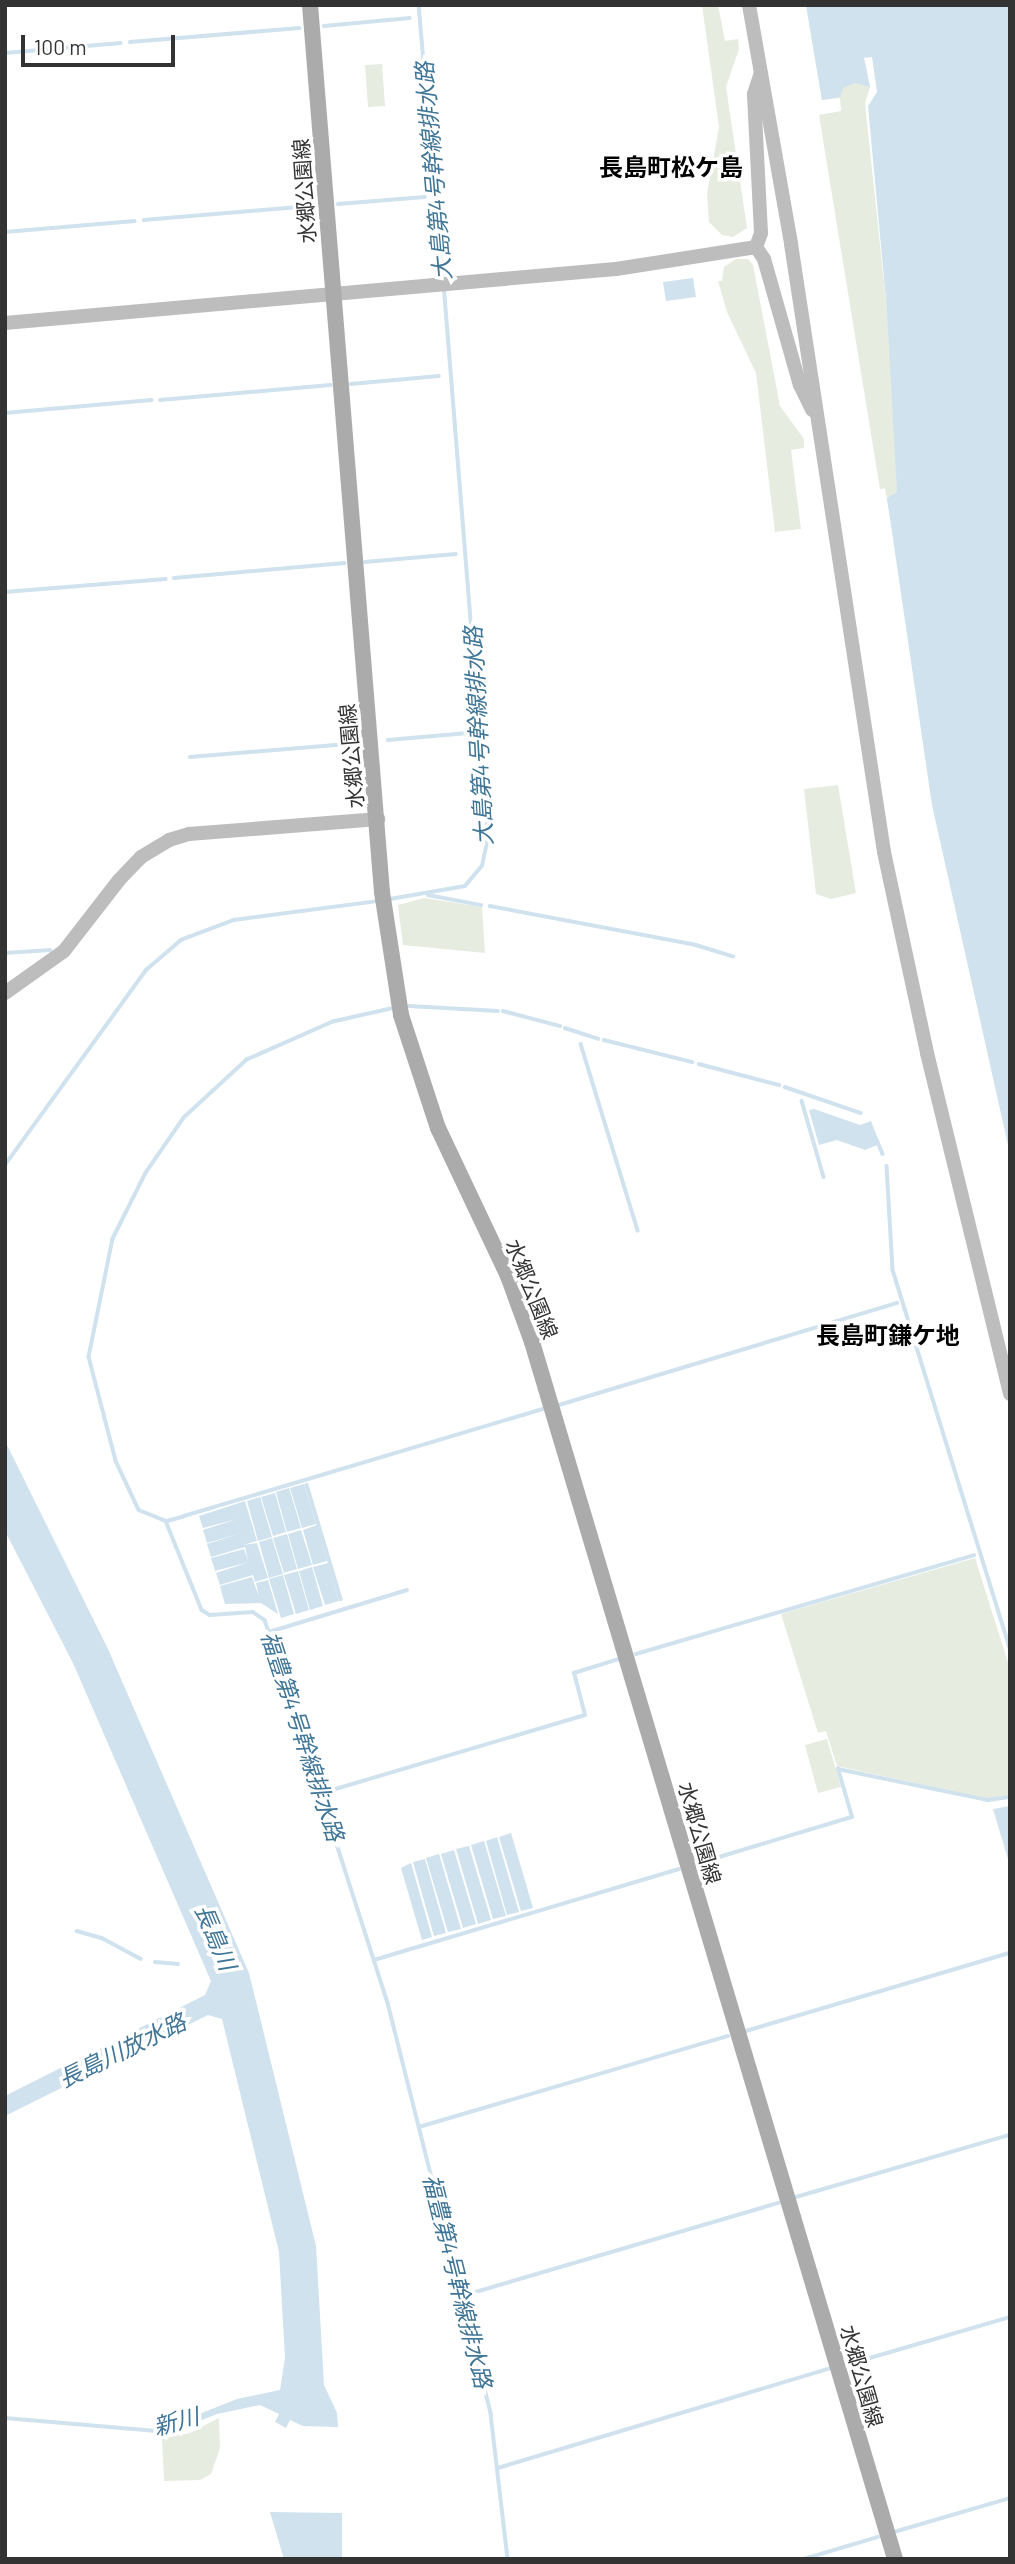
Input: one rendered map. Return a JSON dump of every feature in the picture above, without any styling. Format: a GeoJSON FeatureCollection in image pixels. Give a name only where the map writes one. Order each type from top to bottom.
{"type":"FeatureCollection","features":[{"type":"Feature","properties":{"kind":"main road","name":"水郷公園線"},"geometry":{"type":"LineString","coordinates":[[310,5],[378,818],[382,900],[413,1058],[438,1128],[508,1276],[532,1342],[895,2559]]}},
{"type":"Feature","properties":{"kind":"street"},"geometry":{"type":"LineString","coordinates":[[749,5],[819,422],[884,852],[930,1065],[1010,1394]]}},
{"type":"Feature","properties":{"kind":"street"},"geometry":{"type":"LineString","coordinates":[[756,247],[761,233],[754,94],[761,72]]}},
{"type":"Feature","properties":{"kind":"street"},"geometry":{"type":"LineString","coordinates":[[5,323],[616,269],[756,247]]}},
{"type":"Feature","properties":{"kind":"street"},"geometry":{"type":"LineString","coordinates":[[756,247],[764,259],[800,385],[819,422]]}},
{"type":"Feature","properties":{"kind":"street"},"geometry":{"type":"LineString","coordinates":[[5,993],[65,951],[119,880],[141,857],[169,840],[189,834],[378,818]]}},
{"type":"Feature","properties":{"kind":"shaded area"},"geometry":{"type":"Polygon","coordinates":[[[702,5],[718,5],[725,41],[738,39],[739,49],[726,87],[747,228],[733,237],[722,235],[709,222],[707,194],[719,127],[702,5]]]}},
{"type":"Feature","properties":{"kind":"shaded area"},"geometry":{"type":"Polygon","coordinates":[[[806,5],[865,63],[870,87],[865,103],[887,311],[919,490],[891,523],[885,488],[880,489],[819,115],[841,111],[840,98],[822,100],[806,5]]]}},
{"type":"Feature","properties":{"kind":"shaded area"},"geometry":{"type":"Polygon","coordinates":[[[382,64],[385,106],[368,107],[365,65],[382,64]]]}},
{"type":"Feature","properties":{"kind":"shaded area"},"geometry":{"type":"Polygon","coordinates":[[[736,259],[748,259],[753,265],[780,406],[804,439],[804,448],[791,450],[801,529],[775,532],[756,373],[727,312],[718,281],[722,281],[724,267],[736,259]]]}},
{"type":"Feature","properties":{"kind":"shaded area"},"geometry":{"type":"Polygon","coordinates":[[[838,785],[856,893],[831,899],[816,894],[804,789],[838,785]]]}},
{"type":"Feature","properties":{"kind":"shaded area"},"geometry":{"type":"Polygon","coordinates":[[[424,898],[482,907],[485,953],[403,945],[398,905],[424,898]]]}},
{"type":"Feature","properties":{"kind":"shaded area"},"geometry":{"type":"Polygon","coordinates":[[[975,1558],[1010,1669],[1010,1795],[988,1799],[837,1766],[826,1731],[818,1733],[781,1614],[975,1558]]]}},
{"type":"Feature","properties":{"kind":"shaded area"},"geometry":{"type":"Polygon","coordinates":[[[827,1739],[841,1787],[818,1793],[805,1745],[827,1739]]]}},
{"type":"Feature","properties":{"kind":"shaded area"},"geometry":{"type":"Polygon","coordinates":[[[219,2418],[220,2448],[211,2474],[200,2480],[164,2481],[162,2438],[190,2433],[219,2418]]]}},
{"type":"Feature","properties":{"kind":"water"},"geometry":{"type":"Polygon","coordinates":[[[806,5],[1010,5],[1010,1154],[932,805],[887,498],[897,492],[887,311],[868,106],[877,92],[872,57],[864,58],[870,87],[855,83],[843,88],[840,97],[822,100],[806,5]]]}},
{"type":"Feature","properties":{"kind":"water"},"geometry":{"type":"Polygon","coordinates":[[[693,278],[696,297],[666,301],[663,282],[693,278]]]}},
{"type":"Feature","properties":{"kind":"water"},"geometry":{"type":"Polygon","coordinates":[[[814,1109],[860,1125],[871,1121],[880,1144],[865,1150],[837,1140],[819,1145],[809,1110],[814,1109]]]}},
{"type":"Feature","properties":{"kind":"water"},"geometry":{"type":"Polygon","coordinates":[[[5,1441],[108,1649],[249,1973],[316,2246],[324,2385],[337,2413],[338,2427],[303,2426],[290,2420],[286,2428],[275,2422],[279,2414],[260,2405],[217,2414],[173,2432],[169,2426],[237,2399],[280,2390],[285,2358],[279,2252],[222,2019],[208,2015],[5,2116],[5,2096],[205,1995],[211,1981],[73,1663],[5,1531],[5,1441]]]}},
{"type":"Feature","properties":{"kind":"water"},"geometry":{"type":"Polygon","coordinates":[[[304,1484],[316,1524],[302,1528],[290,1488],[304,1484]]]}},
{"type":"Feature","properties":{"kind":"water"},"geometry":{"type":"Polygon","coordinates":[[[289,1488],[301,1528],[287,1532],[276,1492],[289,1488]]]}},
{"type":"Feature","properties":{"kind":"water"},"geometry":{"type":"Polygon","coordinates":[[[275,1493],[286,1532],[273,1536],[261,1497],[275,1493]]]}},
{"type":"Feature","properties":{"kind":"water"},"geometry":{"type":"Polygon","coordinates":[[[260,1497],[272,1537],[258,1541],[247,1501],[260,1497]]]}},
{"type":"Feature","properties":{"kind":"water"},"geometry":{"type":"Polygon","coordinates":[[[245,1501],[257,1541],[243,1545],[257,1543],[268,1578],[255,1582],[253,1575],[220,1585],[216,1573],[249,1562],[215,1571],[211,1558],[244,1549],[248,1560],[245,1547],[211,1557],[207,1544],[241,1533],[207,1543],[203,1530],[237,1519],[203,1528],[199,1516],[245,1501]]]}},
{"type":"Feature","properties":{"kind":"water"},"geometry":{"type":"Polygon","coordinates":[[[317,1525],[327,1561],[313,1565],[303,1530],[317,1525]]]}},
{"type":"Feature","properties":{"kind":"water"},"geometry":{"type":"Polygon","coordinates":[[[301,1530],[312,1565],[298,1569],[288,1534],[301,1530]]]}},
{"type":"Feature","properties":{"kind":"water"},"geometry":{"type":"Polygon","coordinates":[[[287,1534],[297,1569],[284,1573],[273,1538],[287,1534]]]}},
{"type":"Feature","properties":{"kind":"water"},"geometry":{"type":"Polygon","coordinates":[[[272,1538],[283,1574],[269,1578],[259,1542],[272,1538]]]}},
{"type":"Feature","properties":{"kind":"water"},"geometry":{"type":"Polygon","coordinates":[[[328,1563],[339,1601],[325,1605],[313,1567],[328,1563]]]}},
{"type":"Feature","properties":{"kind":"water"},"geometry":{"type":"Polygon","coordinates":[[[312,1567],[323,1606],[310,1610],[299,1571],[312,1567]]]}},
{"type":"Feature","properties":{"kind":"water"},"geometry":{"type":"Polygon","coordinates":[[[298,1571],[309,1610],[296,1614],[284,1575],[298,1571]]]}},
{"type":"Feature","properties":{"kind":"water"},"geometry":{"type":"Polygon","coordinates":[[[283,1575],[294,1614],[281,1618],[269,1579],[283,1575]]]}},
{"type":"Feature","properties":{"kind":"water"},"geometry":{"type":"Polygon","coordinates":[[[252,1577],[259,1597],[256,1583],[268,1580],[278,1614],[261,1603],[225,1604],[220,1586],[252,1577]]]}},
{"type":"Feature","properties":{"kind":"water"},"geometry":{"type":"Polygon","coordinates":[[[1010,1806],[1010,1858],[1008,1859],[993,1809],[1010,1806]]]}},
{"type":"Feature","properties":{"kind":"water"},"geometry":{"type":"Polygon","coordinates":[[[511,1833],[533,1908],[521,1911],[499,1837],[511,1833]]]}},
{"type":"Feature","properties":{"kind":"water"},"geometry":{"type":"Polygon","coordinates":[[[497,1837],[519,1912],[507,1915],[486,1841],[497,1837]]]}},
{"type":"Feature","properties":{"kind":"water"},"geometry":{"type":"Polygon","coordinates":[[[484,1841],[506,1916],[493,1919],[471,1845],[484,1841]]]}},
{"type":"Feature","properties":{"kind":"water"},"geometry":{"type":"Polygon","coordinates":[[[469,1846],[491,1920],[478,1924],[456,1849],[469,1846]]]}},
{"type":"Feature","properties":{"kind":"water"},"geometry":{"type":"Polygon","coordinates":[[[454,1850],[476,1924],[463,1928],[441,1854],[454,1850]]]}},
{"type":"Feature","properties":{"kind":"water"},"geometry":{"type":"Polygon","coordinates":[[[439,1854],[461,1929],[448,1932],[426,1858],[439,1854]]]}},
{"type":"Feature","properties":{"kind":"water"},"geometry":{"type":"Polygon","coordinates":[[[425,1859],[446,1933],[434,1936],[413,1862],[425,1859]]]}},
{"type":"Feature","properties":{"kind":"water"},"geometry":{"type":"Polygon","coordinates":[[[411,1863],[432,1937],[422,1940],[401,1868],[411,1863]]]}},
{"type":"Feature","properties":{"kind":"water"},"geometry":{"type":"Polygon","coordinates":[[[270,2512],[342,2513],[342,2559],[284,2559],[270,2512]]]}},
{"type":"Feature","properties":{"kind":"waterway","name":"大島第4号幹線排水路"},"geometry":{"type":"LineString","coordinates":[[419,5],[443,282]]}},
{"type":"Feature","properties":{"kind":"waterway"},"geometry":{"type":"LineString","coordinates":[[324,26],[410,18]]}},
{"type":"Feature","properties":{"kind":"waterway"},"geometry":{"type":"LineString","coordinates":[[130,42],[299,28]]}},
{"type":"Feature","properties":{"kind":"waterway"},"geometry":{"type":"LineString","coordinates":[[5,53],[121,43]]}},
{"type":"Feature","properties":{"kind":"waterway"},"geometry":{"type":"LineString","coordinates":[[338,204],[425,197]]}},
{"type":"Feature","properties":{"kind":"waterway"},"geometry":{"type":"LineString","coordinates":[[144,220],[312,206]]}},
{"type":"Feature","properties":{"kind":"waterway"},"geometry":{"type":"LineString","coordinates":[[5,232],[135,221]]}},
{"type":"Feature","properties":{"kind":"waterway","name":"大島第4号幹線排水路"},"geometry":{"type":"LineString","coordinates":[[390,899],[465,886],[482,866],[488,838],[444,290]]}},
{"type":"Feature","properties":{"kind":"waterway"},"geometry":{"type":"LineString","coordinates":[[351,384],[439,376]]}},
{"type":"Feature","properties":{"kind":"waterway"},"geometry":{"type":"LineString","coordinates":[[160,400],[330,385]]}},
{"type":"Feature","properties":{"kind":"waterway"},"geometry":{"type":"LineString","coordinates":[[5,413],[151,400]]}},
{"type":"Feature","properties":{"kind":"waterway"},"geometry":{"type":"LineString","coordinates":[[365,562],[456,554]]}},
{"type":"Feature","properties":{"kind":"waterway"},"geometry":{"type":"LineString","coordinates":[[174,578],[344,563]]}},
{"type":"Feature","properties":{"kind":"waterway"},"geometry":{"type":"LineString","coordinates":[[5,592],[165,579]]}},
{"type":"Feature","properties":{"kind":"waterway"},"geometry":{"type":"LineString","coordinates":[[388,740],[468,733]]}},
{"type":"Feature","properties":{"kind":"waterway"},"geometry":{"type":"LineString","coordinates":[[190,757],[359,743]]}},
{"type":"Feature","properties":{"kind":"waterway"},"geometry":{"type":"LineString","coordinates":[[428,895],[481,905]]}},
{"type":"Feature","properties":{"kind":"waterway","name":"大島第4号幹線排水路"},"geometry":{"type":"LineString","coordinates":[[5,1165],[146,970],[181,940],[234,920],[379,901]]}},
{"type":"Feature","properties":{"kind":"waterway"},"geometry":{"type":"LineString","coordinates":[[490,906],[696,945],[733,956]]}},
{"type":"Feature","properties":{"kind":"waterway"},"geometry":{"type":"LineString","coordinates":[[5,953],[50,950]]}},
{"type":"Feature","properties":{"kind":"waterway"},"geometry":{"type":"LineString","coordinates":[[409,1006],[498,1011]]}},
{"type":"Feature","properties":{"kind":"waterway","name":"福豊第4号幹線排水路"},"geometry":{"type":"LineString","coordinates":[[391,1009],[333,1022],[247,1060],[184,1118],[146,1173],[113,1239],[89,1357],[116,1461],[139,1510],[166,1521],[202,1610],[210,1615],[253,1612],[265,1620],[388,2003],[491,2414],[508,2559]]}},
{"type":"Feature","properties":{"kind":"waterway"},"geometry":{"type":"LineString","coordinates":[[503,1011],[560,1026]]}},
{"type":"Feature","properties":{"kind":"waterway"},"geometry":{"type":"LineString","coordinates":[[565,1028],[598,1039]]}},
{"type":"Feature","properties":{"kind":"waterway"},"geometry":{"type":"LineString","coordinates":[[604,1040],[692,1062]]}},
{"type":"Feature","properties":{"kind":"waterway"},"geometry":{"type":"LineString","coordinates":[[581,1044],[638,1230]]}},
{"type":"Feature","properties":{"kind":"waterway"},"geometry":{"type":"LineString","coordinates":[[699,1064],[779,1085]]}},
{"type":"Feature","properties":{"kind":"waterway"},"geometry":{"type":"LineString","coordinates":[[785,1087],[861,1113]]}},
{"type":"Feature","properties":{"kind":"waterway"},"geometry":{"type":"LineString","coordinates":[[802,1101],[824,1177]]}},
{"type":"Feature","properties":{"kind":"waterway"},"geometry":{"type":"LineString","coordinates":[[877,1140],[883,1154]]}},
{"type":"Feature","properties":{"kind":"waterway"},"geometry":{"type":"LineString","coordinates":[[887,1166],[893,1270],[1010,1647]]}},
{"type":"Feature","properties":{"kind":"waterway"},"geometry":{"type":"LineString","coordinates":[[559,1405],[897,1303]]}},
{"type":"Feature","properties":{"kind":"waterway"},"geometry":{"type":"LineString","coordinates":[[184,1516],[543,1409]]}},
{"type":"Feature","properties":{"kind":"waterway"},"geometry":{"type":"LineString","coordinates":[[307,1485],[341,1599]]}},
{"type":"Feature","properties":{"kind":"waterway"},"geometry":{"type":"LineString","coordinates":[[167,1521],[182,1517]]}},
{"type":"Feature","properties":{"kind":"waterway"},"geometry":{"type":"LineString","coordinates":[[636,1654],[974,1555]]}},
{"type":"Feature","properties":{"kind":"waterway"},"geometry":{"type":"LineString","coordinates":[[269,1632],[407,1590]]}},
{"type":"Feature","properties":{"kind":"waterway"},"geometry":{"type":"LineString","coordinates":[[322,1793],[585,1715],[574,1673],[619,1659]]}},
{"type":"Feature","properties":{"kind":"waterway"},"geometry":{"type":"LineString","coordinates":[[696,1864],[852,1817],[838,1769],[988,1800],[1010,1797]]}},
{"type":"Feature","properties":{"kind":"waterway"},"geometry":{"type":"LineString","coordinates":[[374,1960],[679,1869]]}},
{"type":"Feature","properties":{"kind":"waterway"},"geometry":{"type":"LineString","coordinates":[[77,1931],[102,1938],[141,1959]]}},
{"type":"Feature","properties":{"kind":"waterway"},"geometry":{"type":"LineString","coordinates":[[746,2031],[1010,1953]]}},
{"type":"Feature","properties":{"kind":"waterway"},"geometry":{"type":"LineString","coordinates":[[155,1962],[178,1964]]}},
{"type":"Feature","properties":{"kind":"waterway"},"geometry":{"type":"LineString","coordinates":[[419,2127],[728,2036]]}},
{"type":"Feature","properties":{"kind":"waterway"},"geometry":{"type":"LineString","coordinates":[[796,2197],[1010,2135]]}},
{"type":"Feature","properties":{"kind":"waterway"},"geometry":{"type":"LineString","coordinates":[[462,2296],[779,2203]]}},
{"type":"Feature","properties":{"kind":"waterway"},"geometry":{"type":"LineString","coordinates":[[846,2365],[1010,2317]]}},
{"type":"Feature","properties":{"kind":"waterway"},"geometry":{"type":"LineString","coordinates":[[498,2468],[828,2369]]}},
{"type":"Feature","properties":{"kind":"waterway","name":"新川"},"geometry":{"type":"LineString","coordinates":[[5,2418],[156,2431],[174,2428]]}},
{"type":"Feature","properties":{"kind":"waterway"},"geometry":{"type":"LineString","coordinates":[[894,2532],[1010,2498]]}},
{"type":"Feature","properties":{"kind":"waterway"},"geometry":{"type":"LineString","coordinates":[[804,2559],[878,2537]]}},
{"type":"Feature","properties":{"kind":"district","name":"長島町松ケ島"},"geometry":{"type":"Point","coordinates":[671,167]}},
{"type":"Feature","properties":{"kind":"district","name":"長島町鎌ケ地"},"geometry":{"type":"Point","coordinates":[888,1335]}},
{"type":"Feature","properties":{"kind":"water label","name":"長島川"},"geometry":{"type":"Point","coordinates":[216,1937]}},
{"type":"Feature","properties":{"kind":"water label","name":"長島川放水路"},"geometry":{"type":"Point","coordinates":[122,2050]}}]}
